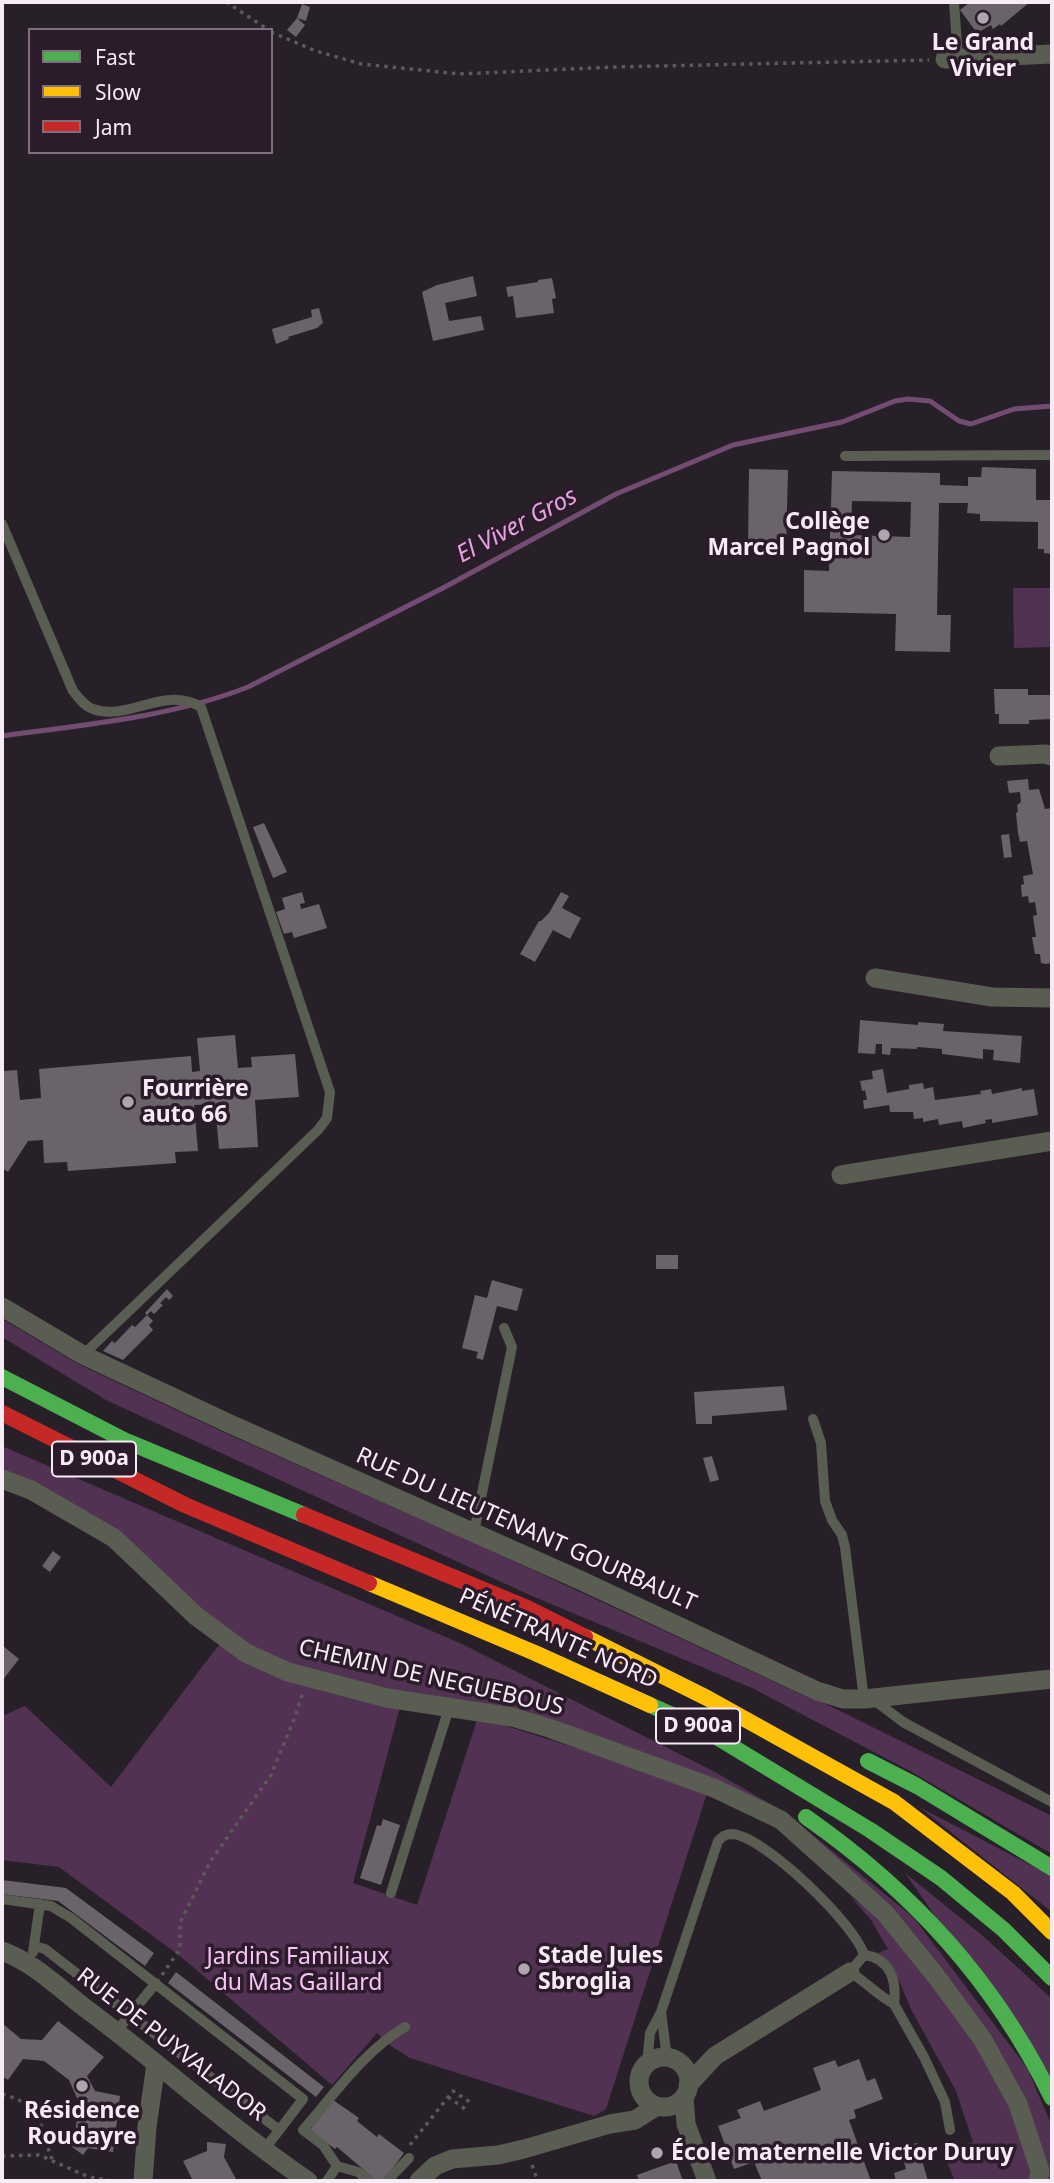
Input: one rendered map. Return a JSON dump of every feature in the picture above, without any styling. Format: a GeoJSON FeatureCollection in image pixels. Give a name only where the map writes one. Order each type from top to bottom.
{"type":"FeatureCollection","features":[{"type":"Feature","properties":{"kind":"highway","name":"PÉNÉTRANTE NORD"},"geometry":{"type":"LineString","coordinates":[[2,1377],[126,1441],[527,1608],[707,1698],[894,1802],[1013,1893],[1052,1932]]}},
{"type":"Feature","properties":{"kind":"highway"},"geometry":{"type":"LineString","coordinates":[[78,1398],[100,1412],[527,1608],[734,1694]]}},
{"type":"Feature","properties":{"kind":"highway","name":"PÉNÉTRANTE NORD"},"geometry":{"type":"LineString","coordinates":[[2,1413],[186,1505],[535,1653],[705,1730],[870,1830],[942,1878],[1004,1930],[1052,1978]]}},
{"type":"Feature","properties":{"kind":"highway"},"geometry":{"type":"LineString","coordinates":[[2,1430],[186,1505]]}},
{"type":"Feature","properties":{"kind":"highway"},"geometry":{"type":"LineString","coordinates":[[298,1552],[553,1679]]}},
{"type":"Feature","properties":{"kind":"highway"},"geometry":{"type":"LineString","coordinates":[[856,1755],[916,1786],[1052,1868]]}},
{"type":"Feature","properties":{"kind":"highway"},"geometry":{"type":"LineString","coordinates":[[788,1806],[841,1840],[895,1888],[975,1971],[1020,2035],[1052,2098]]}},
{"type":"Feature","properties":{"kind":"street"},"geometry":{"type":"LineString","coordinates":[[952,59],[1052,54]]}},
{"type":"Feature","properties":{"kind":"street"},"geometry":{"type":"LineString","coordinates":[[999,756],[1052,756]]}},
{"type":"Feature","properties":{"kind":"street"},"geometry":{"type":"LineString","coordinates":[[875,978],[992,997],[1052,998]]}},
{"type":"Feature","properties":{"kind":"street"},"geometry":{"type":"LineString","coordinates":[[841,1175],[1052,1141]]}},
{"type":"Feature","properties":{"kind":"street","name":"RUE DU LIEUTENANT GOURBAULT"},"geometry":{"type":"LineString","coordinates":[[2,1307],[83,1355],[817,1691],[843,1699],[868,1698],[1052,1679]]}},
{"type":"Feature","properties":{"kind":"street","name":"CHEMIN DE NEGUEBOUS"},"geometry":{"type":"LineString","coordinates":[[2,1479],[31,1490],[114,1538],[196,1616],[246,1653],[288,1672],[387,1698],[512,1717],[549,1728],[714,1788],[781,1820],[885,1913],[983,2040],[1018,2104],[1040,2171],[1039,2180]]}},
{"type":"Feature","properties":{"kind":"street","name":"RUE DE PUYVALADOR"},"geometry":{"type":"LineString","coordinates":[[2,1951],[31,1966],[264,2150],[308,2181]]}},
{"type":"Feature","properties":{"kind":"street"},"geometry":{"type":"LineString","coordinates":[[419,2181],[435,2166],[452,2159],[498,2155],[610,2124],[635,2120],[675,2099],[715,2056],[850,1972]]}},
{"type":"Feature","properties":{"kind":"street"},"geometry":{"type":"LineString","coordinates":[[674,2062],[715,2056]]}},
{"type":"Feature","properties":{"kind":"street"},"geometry":{"type":"LineString","coordinates":[[610,2124],[627,2107],[639,2087],[640,2074],[647,2064],[660,2058],[674,2062],[686,2071],[675,2099],[707,2181]]}},
{"type":"Feature","properties":{"kind":"street"},"geometry":{"type":"LineString","coordinates":[[143,2181],[156,2064]]}},
{"type":"Feature","properties":{"kind":"street"},"geometry":{"type":"LineString","coordinates":[[639,2087],[646,2099],[675,2099]]}},
{"type":"Feature","properties":{"kind":"lane"},"geometry":{"type":"LineString","coordinates":[[952,59],[954,2]]}},
{"type":"Feature","properties":{"kind":"lane"},"geometry":{"type":"LineString","coordinates":[[845,456],[1052,456]]}},
{"type":"Feature","properties":{"kind":"lane"},"geometry":{"type":"LineString","coordinates":[[2,524],[73,691],[84,703],[92,709],[108,712],[175,699],[188,700],[201,707],[330,1092],[327,1118],[318,1130],[83,1355]]}},
{"type":"Feature","properties":{"kind":"lane"},"geometry":{"type":"LineString","coordinates":[[474,1532],[512,1347],[504,1328]]}},
{"type":"Feature","properties":{"kind":"lane"},"geometry":{"type":"LineString","coordinates":[[813,1419],[821,1443],[825,1502],[842,1535],[845,1547],[868,1698],[903,1722],[1052,1802]]}},
{"type":"Feature","properties":{"kind":"lane"},"geometry":{"type":"LineString","coordinates":[[391,1893],[449,1707]]}},
{"type":"Feature","properties":{"kind":"lane"},"geometry":{"type":"LineString","coordinates":[[647,2064],[650,2033],[662,2012],[718,1841],[723,1835],[741,1836],[771,1854],[805,1881],[829,1905],[861,1946],[864,1955]]}},
{"type":"Feature","properties":{"kind":"lane"},"geometry":{"type":"LineString","coordinates":[[2,1899],[51,1906],[71,1918],[303,2099],[264,2150]]}},
{"type":"Feature","properties":{"kind":"lane"},"geometry":{"type":"LineString","coordinates":[[31,1966],[40,1904]]}},
{"type":"Feature","properties":{"kind":"lane"},"geometry":{"type":"LineString","coordinates":[[34,1946],[45,1949],[132,2014],[279,2130]]}},
{"type":"Feature","properties":{"kind":"lane"},"geometry":{"type":"LineString","coordinates":[[864,1955],[850,1972],[868,1983],[877,1995],[894,2004],[925,2057],[945,2102],[950,2130]]}},
{"type":"Feature","properties":{"kind":"lane"},"geometry":{"type":"LineString","coordinates":[[864,1955],[874,1956],[886,1964],[896,1987],[894,2004]]}},
{"type":"Feature","properties":{"kind":"lane"},"geometry":{"type":"LineString","coordinates":[[116,2032],[156,1983]]}},
{"type":"Feature","properties":{"kind":"lane"},"geometry":{"type":"LineString","coordinates":[[662,2012],[674,2062]]}},
{"type":"Feature","properties":{"kind":"lane"},"geometry":{"type":"LineString","coordinates":[[370,2181],[358,2172],[337,2166],[323,2145],[303,2130],[374,2050],[405,2027]]}},
{"type":"Feature","properties":{"kind":"lane"},"geometry":{"type":"LineString","coordinates":[[387,2181],[409,2158]]}},
{"type":"Feature","properties":{"kind":"lane"},"geometry":{"type":"LineString","coordinates":[[327,2181],[337,2166]]}},
{"type":"Feature","properties":{"kind":"path"},"geometry":{"type":"LineString","coordinates":[[226,2],[265,28]]}},
{"type":"Feature","properties":{"kind":"path"},"geometry":{"type":"LineString","coordinates":[[273,32],[316,51],[360,64],[460,74],[614,67],[952,59]]}},
{"type":"Feature","properties":{"kind":"path"},"geometry":{"type":"LineString","coordinates":[[156,1983],[180,1949],[180,1923],[211,1862],[271,1775],[295,1717],[307,1676]]}},
{"type":"Feature","properties":{"kind":"path"},"geometry":{"type":"LineString","coordinates":[[409,2158],[406,2150],[453,2091],[473,2104]]}},
{"type":"Feature","properties":{"kind":"path"},"geometry":{"type":"LineString","coordinates":[[2,2094],[29,2106],[40,2118],[52,2161]]}},
{"type":"Feature","properties":{"kind":"path"},"geometry":{"type":"LineString","coordinates":[[448,2097],[468,2111]]}},
{"type":"Feature","properties":{"kind":"path"},"geometry":{"type":"LineString","coordinates":[[2,2156],[39,2155],[89,2177],[113,2181]]}},
{"type":"Feature","properties":{"kind":"green space"},"geometry":{"type":"Polygon","coordinates":[[[1013,588],[1052,588],[1052,647],[1014,648],[1013,588]]]}},
{"type":"Feature","properties":{"kind":"green space"},"geometry":{"type":"Polygon","coordinates":[[[2,1319],[78,1364],[824,1703],[1052,1816],[1052,1854],[912,1772],[752,1688],[532,1596],[106,1400],[2,1337],[2,1319]]]}},
{"type":"Feature","properties":{"kind":"green space"},"geometry":{"type":"Polygon","coordinates":[[[2,1446],[462,1644],[715,1772],[786,1813],[914,1918],[1027,2068],[1052,2126],[1052,2181],[1049,2181],[1022,2104],[890,1907],[717,1781],[291,1665],[250,1646],[2,1471],[2,1446]]]}},
{"type":"Feature","properties":{"kind":"green space","name":"Jardins Familiaux du Mas Gaillard"},"geometry":{"type":"Polygon","coordinates":[[[221,1642],[400,1707],[353,1883],[417,1905],[478,1717],[708,1790],[606,2109],[594,2116],[410,2058],[377,2033],[332,2085],[180,1956],[59,1867],[2,1860],[2,1716],[25,1706],[111,1787],[221,1642]]]}},
{"type":"Feature","properties":{"kind":"green space"},"geometry":{"type":"Polygon","coordinates":[[[919,1807],[1052,1876],[1052,1912],[919,1807]]]}},
{"type":"Feature","properties":{"kind":"green space"},"geometry":{"type":"Polygon","coordinates":[[[905,1873],[983,1936],[1052,1999],[1052,2083],[905,1873]]]}},
{"type":"Feature","properties":{"kind":"green space"},"geometry":{"type":"Polygon","coordinates":[[[852,1898],[880,1917],[977,2043],[1012,2107],[1033,2172],[1030,2179],[955,2181],[942,2151],[973,2142],[956,2091],[912,2011],[893,1967],[878,1953],[888,1949],[871,1920],[852,1898]]]}},
{"type":"Feature","properties":{"kind":"building","name":"Le Grand Vivier"},"geometry":{"type":"Polygon","coordinates":[[[970,2],[1030,2],[1001,26],[1000,24],[993,29],[991,25],[977,33],[960,10],[970,2]]]}},
{"type":"Feature","properties":{"kind":"building"},"geometry":{"type":"Polygon","coordinates":[[[302,4],[310,7],[306,21],[297,18],[302,4]]]}},
{"type":"Feature","properties":{"kind":"building"},"geometry":{"type":"Polygon","coordinates":[[[297,18],[305,25],[296,37],[287,30],[297,18]]]}},
{"type":"Feature","properties":{"kind":"building"},"geometry":{"type":"Polygon","coordinates":[[[473,276],[477,296],[445,303],[449,321],[481,316],[484,330],[433,341],[422,292],[437,285],[473,276]]]}},
{"type":"Feature","properties":{"kind":"building"},"geometry":{"type":"Polygon","coordinates":[[[552,278],[556,298],[552,299],[554,313],[516,318],[513,296],[508,297],[506,287],[552,278]]]}},
{"type":"Feature","properties":{"kind":"building"},"geometry":{"type":"Polygon","coordinates":[[[319,308],[323,323],[317,328],[288,337],[289,339],[276,344],[272,329],[312,317],[311,310],[319,308]]]}},
{"type":"Feature","properties":{"kind":"building"},"geometry":{"type":"Polygon","coordinates":[[[982,467],[1036,469],[1036,500],[1052,500],[1052,554],[1038,549],[1038,522],[980,521],[980,514],[967,513],[968,503],[939,503],[937,615],[951,615],[950,652],[895,651],[896,614],[804,612],[804,570],[829,571],[832,471],[940,473],[940,485],[968,486],[968,477],[981,477],[982,467]],[[852,501],[851,535],[910,537],[911,502],[852,501]]]}},
{"type":"Feature","properties":{"kind":"building"},"geometry":{"type":"Polygon","coordinates":[[[749,469],[788,470],[786,548],[748,547],[749,469]]]}},
{"type":"Feature","properties":{"kind":"building"},"geometry":{"type":"Polygon","coordinates":[[[994,689],[1028,689],[1028,695],[1052,695],[1052,719],[1029,720],[1029,724],[999,724],[999,714],[995,714],[994,689]]]}},
{"type":"Feature","properties":{"kind":"building"},"geometry":{"type":"Polygon","coordinates":[[[1028,779],[1029,790],[1039,789],[1045,809],[1052,808],[1052,963],[1046,964],[1041,963],[1040,954],[1035,954],[1032,937],[1036,937],[1033,916],[1037,915],[1035,902],[1029,903],[1028,896],[1022,897],[1023,876],[1033,874],[1027,841],[1020,842],[1018,833],[1016,813],[1017,805],[1021,802],[1020,792],[1009,793],[1007,781],[1028,779]]]}},
{"type":"Feature","properties":{"kind":"building"},"geometry":{"type":"Polygon","coordinates":[[[264,823],[287,872],[273,878],[253,827],[264,823]]]}},
{"type":"Feature","properties":{"kind":"building"},"geometry":{"type":"Polygon","coordinates":[[[1009,834],[1012,857],[1004,858],[1001,835],[1009,834]]]}},
{"type":"Feature","properties":{"kind":"building"},"geometry":{"type":"Polygon","coordinates":[[[302,892],[305,903],[300,904],[301,909],[319,904],[327,928],[294,938],[292,932],[284,934],[276,912],[285,909],[282,898],[302,892]]]}},
{"type":"Feature","properties":{"kind":"building"},"geometry":{"type":"Polygon","coordinates":[[[561,892],[569,896],[562,908],[581,918],[570,939],[553,930],[535,962],[520,954],[539,921],[549,913],[561,892]]]}},
{"type":"Feature","properties":{"kind":"building"},"geometry":{"type":"Polygon","coordinates":[[[860,1020],[918,1025],[918,1022],[944,1024],[943,1031],[1022,1036],[1020,1063],[993,1060],[994,1050],[983,1049],[983,1059],[942,1054],[942,1049],[917,1047],[891,1048],[890,1055],[882,1054],[882,1044],[876,1044],[875,1054],[858,1053],[860,1020]]]}},
{"type":"Feature","properties":{"kind":"building","name":"Fourrière auto 66"},"geometry":{"type":"Polygon","coordinates":[[[235,1035],[238,1068],[252,1067],[251,1057],[295,1054],[299,1097],[255,1100],[258,1147],[219,1149],[215,1104],[194,1105],[198,1151],[175,1152],[176,1163],[68,1171],[67,1162],[44,1163],[43,1140],[28,1141],[8,1172],[2,1168],[2,1071],[17,1070],[20,1100],[41,1098],[39,1069],[191,1056],[192,1072],[200,1071],[197,1038],[235,1035]]]}},
{"type":"Feature","properties":{"kind":"building"},"geometry":{"type":"Polygon","coordinates":[[[883,1069],[887,1093],[923,1083],[924,1089],[933,1087],[935,1100],[981,1094],[980,1091],[991,1089],[992,1094],[1022,1088],[1022,1091],[1034,1089],[1038,1115],[992,1123],[992,1119],[985,1120],[986,1123],[963,1128],[962,1121],[939,1125],[938,1119],[923,1122],[923,1118],[914,1119],[913,1112],[890,1112],[889,1105],[864,1109],[863,1100],[867,1100],[860,1081],[873,1079],[872,1071],[883,1069]]]}},
{"type":"Feature","properties":{"kind":"building"},"geometry":{"type":"Polygon","coordinates":[[[656,1255],[678,1255],[678,1269],[656,1269],[656,1255]]]}},
{"type":"Feature","properties":{"kind":"building"},"geometry":{"type":"Polygon","coordinates":[[[492,1280],[523,1289],[517,1311],[497,1306],[483,1360],[476,1358],[478,1352],[462,1348],[475,1295],[487,1298],[492,1280]]]}},
{"type":"Feature","properties":{"kind":"building"},"geometry":{"type":"Polygon","coordinates":[[[167,1289],[173,1296],[169,1300],[166,1297],[160,1303],[163,1305],[154,1314],[151,1311],[147,1315],[145,1313],[167,1289]]]}},
{"type":"Feature","properties":{"kind":"building"},"geometry":{"type":"Polygon","coordinates":[[[147,1315],[153,1321],[149,1325],[153,1330],[123,1360],[103,1351],[112,1341],[115,1343],[132,1325],[135,1327],[147,1315]]]}},
{"type":"Feature","properties":{"kind":"building"},"geometry":{"type":"Polygon","coordinates":[[[784,1386],[787,1410],[712,1416],[712,1424],[696,1424],[694,1392],[784,1386]]]}},
{"type":"Feature","properties":{"kind":"building"},"geometry":{"type":"Polygon","coordinates":[[[712,1456],[719,1480],[710,1482],[703,1458],[712,1456]]]}},
{"type":"Feature","properties":{"kind":"building"},"geometry":{"type":"Polygon","coordinates":[[[53,1551],[61,1557],[50,1572],[42,1566],[53,1551]]]}},
{"type":"Feature","properties":{"kind":"building"},"geometry":{"type":"Polygon","coordinates":[[[2,1645],[19,1659],[2,1681],[2,1645]]]}},
{"type":"Feature","properties":{"kind":"building"},"geometry":{"type":"Polygon","coordinates":[[[383,1819],[400,1825],[381,1885],[360,1878],[377,1825],[381,1826],[383,1819]]]}},
{"type":"Feature","properties":{"kind":"building"},"geometry":{"type":"Polygon","coordinates":[[[2,1880],[66,1888],[154,1953],[145,1966],[58,1901],[2,1894],[2,1880]]]}},
{"type":"Feature","properties":{"kind":"building"},"geometry":{"type":"Polygon","coordinates":[[[176,1972],[324,2087],[316,2097],[168,1983],[176,1972]]]}},
{"type":"Feature","properties":{"kind":"building","name":"Résidence Roudayre"},"geometry":{"type":"Polygon","coordinates":[[[58,2021],[104,2057],[87,2076],[95,2091],[120,2096],[113,2152],[88,2148],[83,2155],[68,2144],[75,2134],[79,2103],[69,2080],[44,2061],[23,2059],[8,2080],[2,2076],[2,2023],[21,2039],[42,2040],[58,2021]]]}},
{"type":"Feature","properties":{"kind":"building"},"geometry":{"type":"Polygon","coordinates":[[[859,2059],[867,2081],[875,2078],[883,2099],[854,2110],[856,2118],[849,2120],[871,2181],[762,2181],[754,2162],[734,2169],[718,2126],[741,2118],[737,2110],[760,2101],[764,2111],[821,2090],[813,2068],[835,2060],[838,2067],[859,2059]]]}},
{"type":"Feature","properties":{"kind":"building"},"geometry":{"type":"Polygon","coordinates":[[[333,2100],[359,2118],[357,2121],[377,2137],[379,2134],[404,2153],[383,2181],[377,2181],[337,2147],[335,2149],[310,2130],[333,2100]]]}},
{"type":"Feature","properties":{"kind":"building","name":"Résidence Roudayre"},"geometry":{"type":"Polygon","coordinates":[[[207,2142],[226,2144],[224,2157],[237,2181],[193,2181],[183,2161],[207,2151],[207,2142]]]}},
{"type":"Feature","properties":{"kind":"building"},"geometry":{"type":"Polygon","coordinates":[[[917,2143],[928,2181],[896,2181],[894,2173],[906,2169],[900,2147],[917,2143]]]}},
{"type":"Feature","properties":{"kind":"building"},"geometry":{"type":"Polygon","coordinates":[[[676,2161],[683,2181],[639,2181],[637,2175],[676,2161]]]}},
{"type":"Feature","properties":{"kind":"waterway","name":"El Viver Gros"},"geometry":{"type":"LineString","coordinates":[[2,736],[158,713],[248,687],[443,588],[616,494],[733,445],[842,422],[895,401],[908,399],[930,401],[959,421],[971,424],[1014,409],[1052,406]]}},
{"type":"Feature","properties":{"kind":"traffic: fast"},"geometry":{"type":"LineString","coordinates":[[2,1377],[126,1441],[304,1515]]}},
{"type":"Feature","properties":{"kind":"traffic: fast"},"geometry":{"type":"LineString","coordinates":[[650,1705],[705,1730],[870,1830],[941,1878],[1004,1930],[1052,1978]]}},
{"type":"Feature","properties":{"kind":"traffic: fast"},"geometry":{"type":"LineString","coordinates":[[868,1761],[917,1786],[1052,1868]]}},
{"type":"Feature","properties":{"kind":"traffic: fast"},"geometry":{"type":"LineString","coordinates":[[806,1817],[881,1876],[947,1941],[1004,2015],[1052,2098]]}},
{"type":"Feature","properties":{"kind":"traffic: slow"},"geometry":{"type":"LineString","coordinates":[[369,1583],[650,1705]]}},
{"type":"Feature","properties":{"kind":"traffic: slow"},"geometry":{"type":"LineString","coordinates":[[585,1637],[707,1698],[894,1802],[1013,1893],[1052,1932]]}},
{"type":"Feature","properties":{"kind":"traffic: jam"},"geometry":{"type":"LineString","coordinates":[[2,1413],[185,1505],[369,1583]]}},
{"type":"Feature","properties":{"kind":"traffic: jam"},"geometry":{"type":"LineString","coordinates":[[304,1515],[527,1608],[585,1637]]}},
{"type":"Feature","properties":{"kind":"place","name":"Le Grand Vivier"},"geometry":{"type":"Point","coordinates":[983,18]}},
{"type":"Feature","properties":{"kind":"place","name":"Collège Marcel Pagnol"},"geometry":{"type":"Point","coordinates":[884,535]}},
{"type":"Feature","properties":{"kind":"place","name":"Fourrière auto 66"},"geometry":{"type":"Point","coordinates":[128,1102]}},
{"type":"Feature","properties":{"kind":"place","name":"Stade Jules Sbroglia"},"geometry":{"type":"Point","coordinates":[524,1969]}},
{"type":"Feature","properties":{"kind":"place","name":"Résidence Roudayre"},"geometry":{"type":"Point","coordinates":[82,2086]}},
{"type":"Feature","properties":{"kind":"place","name":"École maternelle Victor Duruy"},"geometry":{"type":"Point","coordinates":[657,2153]}}]}
